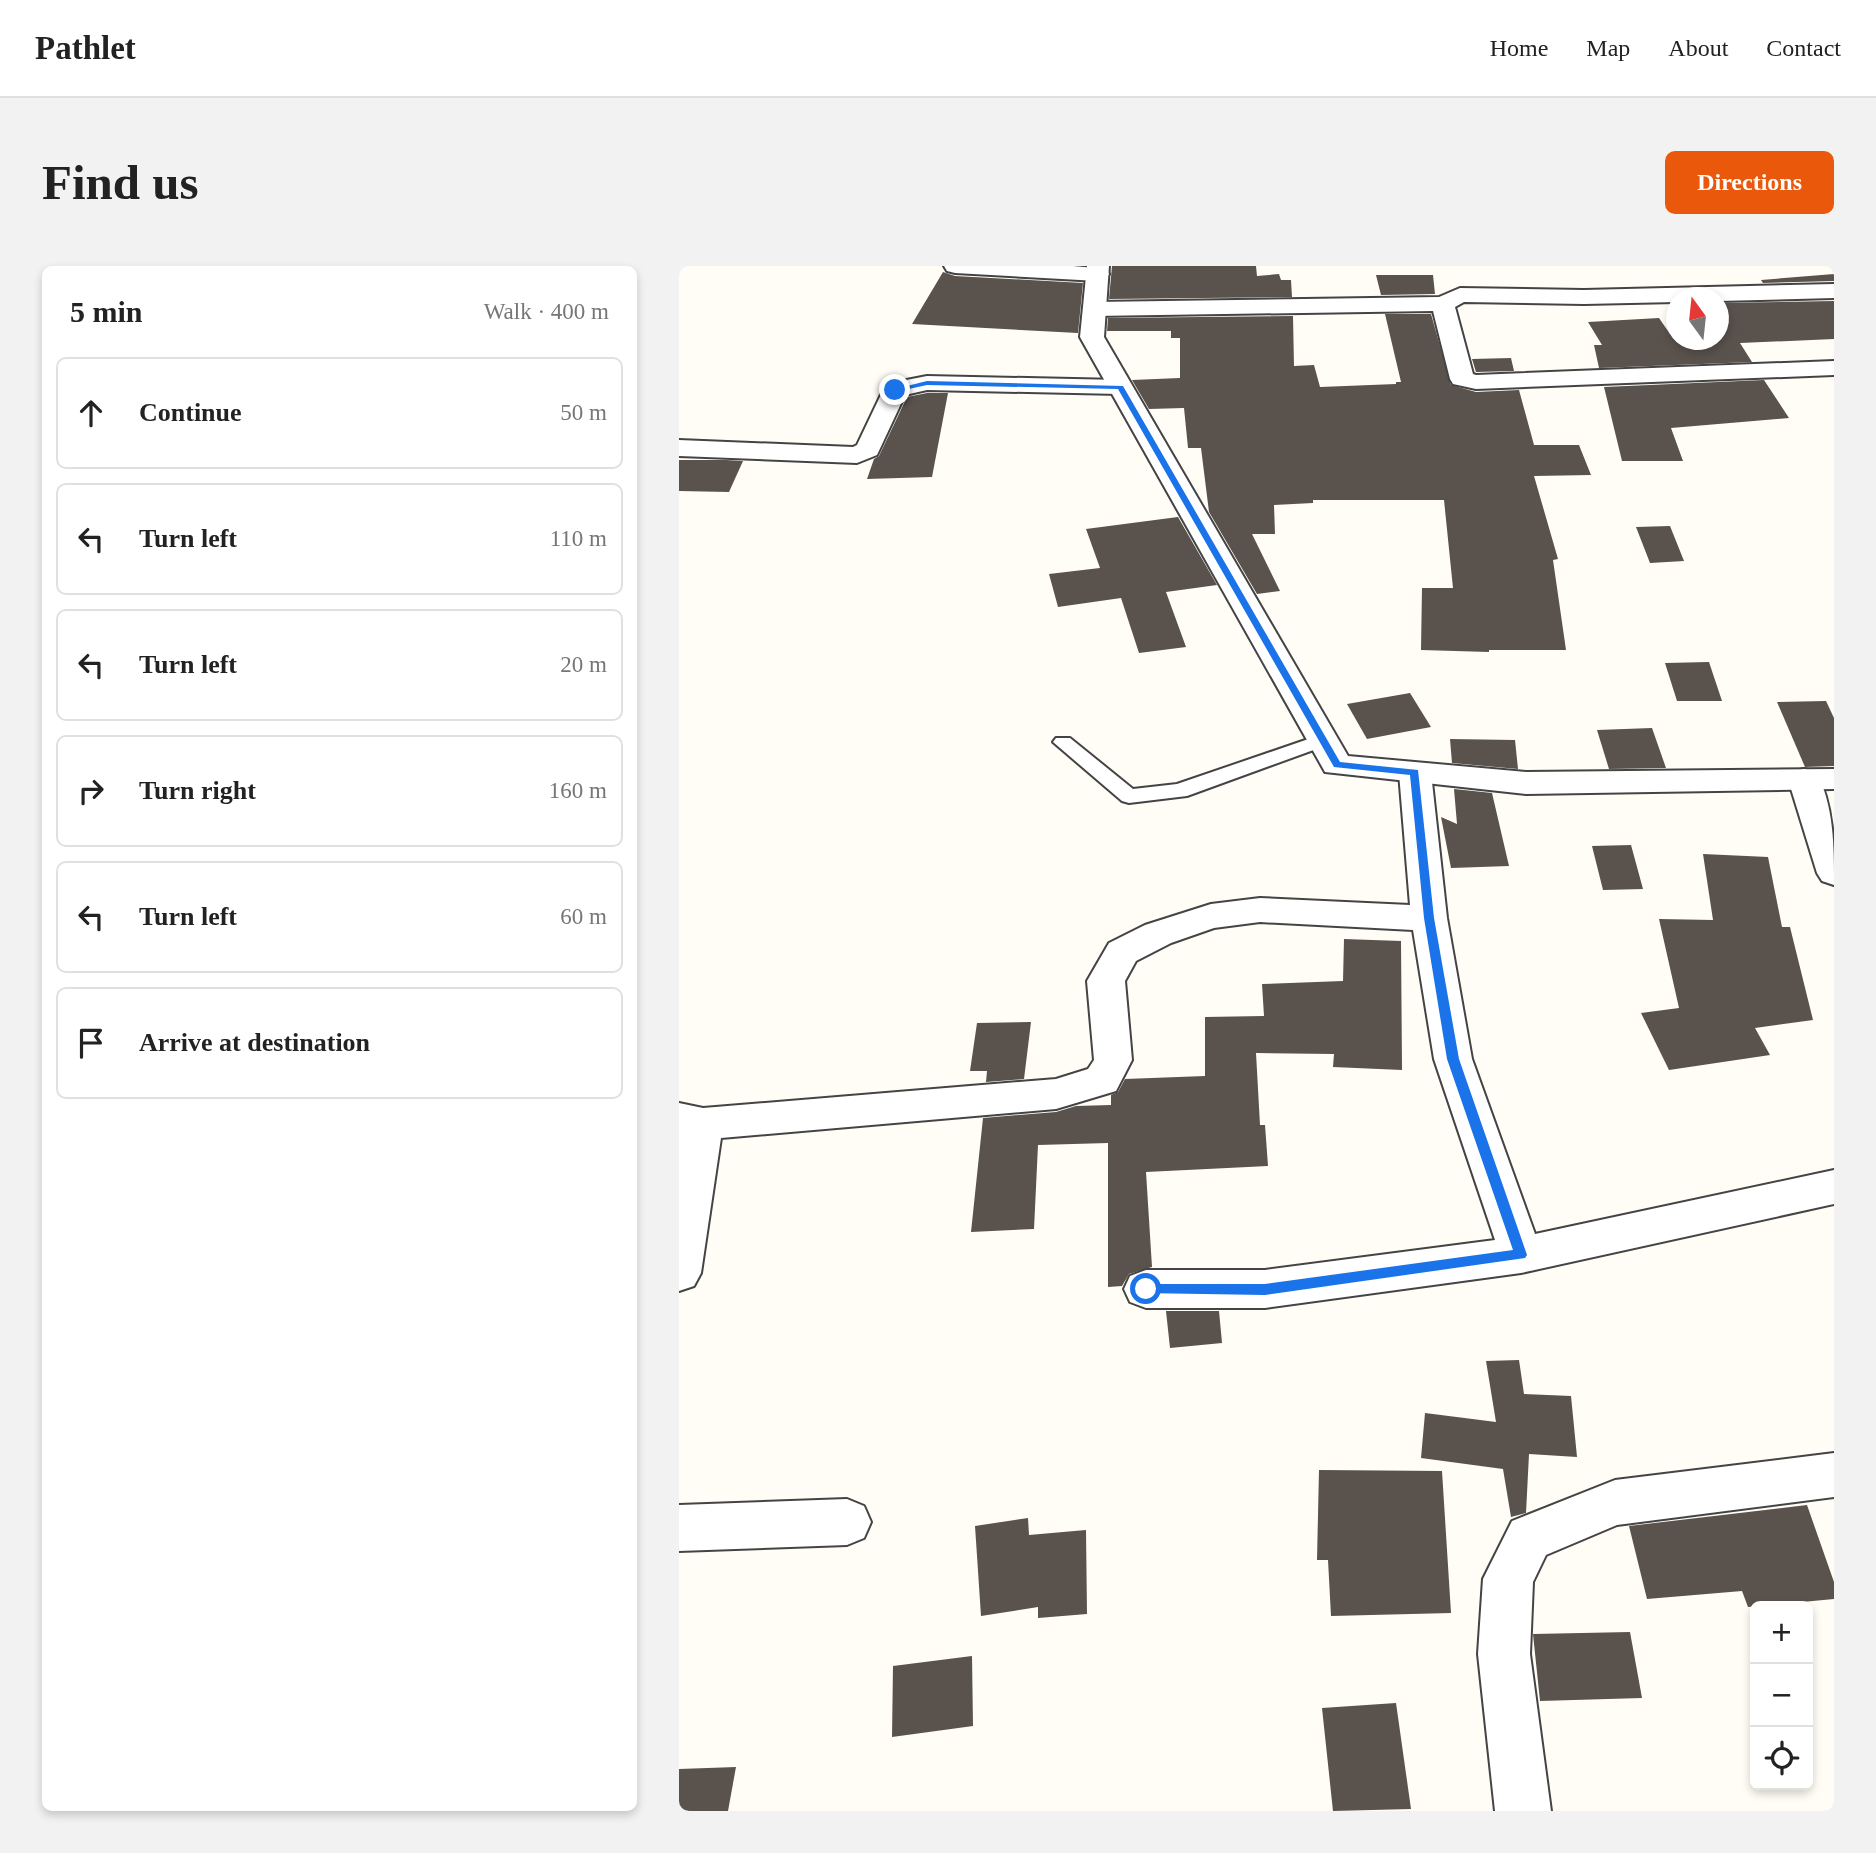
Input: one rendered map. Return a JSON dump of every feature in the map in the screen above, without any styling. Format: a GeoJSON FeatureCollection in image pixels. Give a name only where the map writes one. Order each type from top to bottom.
{"type":"FeatureCollection","features":[{"type":"Feature","properties":{"kind":"street"},"geometry":{"type":"LineString","coordinates":[[955,266],[1098,270],[1091,337],[1337,765],[1526,783],[1819,779],[1834,873]]}},
{"type":"Feature","properties":{"kind":"street"},"geometry":{"type":"LineString","coordinates":[[1094,309],[1443,304],[1460,295],[1584,297],[1834,291]]}},
{"type":"Feature","properties":{"kind":"street"},"geometry":{"type":"LineString","coordinates":[[1443,304],[1462,379],[1476,382],[1834,368]]}},
{"type":"Feature","properties":{"kind":"street"},"geometry":{"type":"LineString","coordinates":[[679,448],[857,455],[868,450],[895,390],[907,385],[927,383],[1120,387]]}},
{"type":"Feature","properties":{"kind":"street"},"geometry":{"type":"LineString","coordinates":[[1415,773],[1429,918],[1453,1059],[1521,1255]]}},
{"type":"Feature","properties":{"kind":"street"},"geometry":{"type":"LineString","coordinates":[[679,1273],[691,1121],[1056,1094],[1102,1080],[1113,1060],[1106,981],[1122,952],[1158,934],[1211,916],[1260,910],[1429,918]]}},
{"type":"Feature","properties":{"kind":"street"},"geometry":{"type":"LineString","coordinates":[[1146,1289],[1265,1289],[1521,1255],[1834,1187]]}},
{"type":"Feature","properties":{"kind":"street"},"geometry":{"type":"LineString","coordinates":[[1523,1811],[1504,1654],[1509,1579],[1528,1538],[1615,1503],[1834,1475]]}},
{"type":"Feature","properties":{"kind":"street"},"geometry":{"type":"LineString","coordinates":[[679,1528],[847,1522]]}},
{"type":"Feature","properties":{"kind":"lane"},"geometry":{"type":"LineString","coordinates":[[1063,742],[1129,796],[1180,792],[1323,740]]}},
{"type":"Feature","properties":{"kind":"building"},"geometry":{"type":"Polygon","coordinates":[[[1112,266],[1256,266],[1257,276],[1279,274],[1281,280],[1291,280],[1292,297],[1109,299],[1112,266]]]}},
{"type":"Feature","properties":{"kind":"building"},"geometry":{"type":"Polygon","coordinates":[[[943,272],[955,276],[1083,283],[1078,333],[912,324],[943,272]]]}},
{"type":"Feature","properties":{"kind":"building"},"geometry":{"type":"Polygon","coordinates":[[[1834,274],[1834,281],[1763,283],[1761,280],[1834,274]]]}},
{"type":"Feature","properties":{"kind":"building"},"geometry":{"type":"Polygon","coordinates":[[[1376,275],[1433,275],[1435,294],[1381,295],[1376,275]]]}},
{"type":"Feature","properties":{"kind":"building"},"geometry":{"type":"Polygon","coordinates":[[[1834,301],[1834,339],[1740,343],[1752,362],[1599,368],[1594,345],[1602,345],[1588,322],[1659,318],[1666,328],[1666,350],[1729,350],[1729,303],[1834,301]]]}},
{"type":"Feature","properties":{"kind":"building"},"geometry":{"type":"Polygon","coordinates":[[[1385,314],[1431,314],[1451,385],[1476,392],[1519,390],[1534,445],[1579,445],[1591,475],[1534,476],[1558,559],[1553,560],[1566,650],[1421,650],[1422,588],[1453,588],[1444,500],[1313,500],[1313,503],[1274,505],[1275,534],[1252,534],[1280,591],[1257,594],[1209,512],[1201,448],[1188,448],[1184,408],[1149,409],[1132,380],[1180,378],[1180,338],[1171,338],[1171,331],[1107,331],[1108,318],[1293,316],[1294,366],[1314,365],[1320,387],[1396,384],[1401,382],[1385,314]]]}},
{"type":"Feature","properties":{"kind":"building"},"geometry":{"type":"Polygon","coordinates":[[[1511,358],[1514,371],[1476,372],[1472,359],[1511,358]]]}},
{"type":"Feature","properties":{"kind":"building"},"geometry":{"type":"Polygon","coordinates":[[[1764,380],[1789,418],[1671,428],[1683,461],[1622,461],[1604,387],[1764,380]]]}},
{"type":"Feature","properties":{"kind":"building"},"geometry":{"type":"Polygon","coordinates":[[[948,393],[932,477],[867,479],[874,459],[879,456],[907,397],[948,393]]]}},
{"type":"Feature","properties":{"kind":"building"},"geometry":{"type":"Polygon","coordinates":[[[679,460],[743,461],[729,492],[679,491],[679,460]]]}},
{"type":"Feature","properties":{"kind":"building"},"geometry":{"type":"Polygon","coordinates":[[[1178,517],[1217,585],[1166,592],[1186,647],[1139,653],[1121,598],[1058,607],[1049,574],[1100,568],[1086,529],[1178,517]]]}},
{"type":"Feature","properties":{"kind":"building"},"geometry":{"type":"Polygon","coordinates":[[[1670,526],[1684,561],[1650,563],[1636,527],[1670,526]]]}},
{"type":"Feature","properties":{"kind":"building"},"geometry":{"type":"Polygon","coordinates":[[[1709,662],[1722,701],[1677,701],[1665,663],[1709,662]]]}},
{"type":"Feature","properties":{"kind":"building"},"geometry":{"type":"Polygon","coordinates":[[[1410,693],[1431,727],[1367,739],[1347,704],[1410,693]]]}},
{"type":"Feature","properties":{"kind":"building"},"geometry":{"type":"Polygon","coordinates":[[[1826,701],[1834,718],[1834,766],[1805,767],[1777,702],[1826,701]]]}},
{"type":"Feature","properties":{"kind":"building"},"geometry":{"type":"Polygon","coordinates":[[[1652,728],[1666,768],[1609,769],[1597,730],[1652,728]]]}},
{"type":"Feature","properties":{"kind":"building"},"geometry":{"type":"Polygon","coordinates":[[[1450,739],[1515,740],[1518,769],[1452,763],[1450,739]]]}},
{"type":"Feature","properties":{"kind":"building"},"geometry":{"type":"Polygon","coordinates":[[[1454,789],[1492,793],[1509,866],[1451,868],[1441,817],[1457,824],[1454,789]]]}},
{"type":"Feature","properties":{"kind":"building"},"geometry":{"type":"Polygon","coordinates":[[[1631,845],[1643,889],[1603,890],[1592,846],[1631,845]]]}},
{"type":"Feature","properties":{"kind":"building"},"geometry":{"type":"Polygon","coordinates":[[[1703,854],[1768,857],[1782,927],[1790,927],[1813,1020],[1755,1028],[1770,1055],[1669,1070],[1641,1013],[1679,1008],[1659,919],[1713,920],[1703,854]]]}},
{"type":"Feature","properties":{"kind":"building"},"geometry":{"type":"Polygon","coordinates":[[[1344,939],[1401,941],[1402,1070],[1333,1067],[1334,1054],[1256,1053],[1260,1125],[1265,1125],[1268,1166],[1146,1172],[1152,1267],[1129,1274],[1122,1286],[1108,1287],[1108,1143],[1038,1145],[1034,1229],[971,1232],[983,1118],[1056,1112],[1076,1106],[1111,1105],[1111,1095],[1118,1092],[1125,1079],[1205,1076],[1205,1017],[1264,1016],[1262,984],[1343,981],[1344,939]]]}},
{"type":"Feature","properties":{"kind":"building"},"geometry":{"type":"Polygon","coordinates":[[[1031,1022],[1024,1079],[986,1082],[987,1071],[970,1071],[977,1023],[1031,1022]]]}},
{"type":"Feature","properties":{"kind":"building"},"geometry":{"type":"Polygon","coordinates":[[[1166,1311],[1219,1311],[1222,1343],[1170,1348],[1166,1311]]]}},
{"type":"Feature","properties":{"kind":"building"},"geometry":{"type":"Polygon","coordinates":[[[1519,1360],[1524,1394],[1571,1396],[1577,1457],[1529,1454],[1526,1513],[1511,1517],[1503,1469],[1421,1458],[1425,1413],[1496,1422],[1486,1361],[1519,1360]]]}},
{"type":"Feature","properties":{"kind":"building"},"geometry":{"type":"Polygon","coordinates":[[[1319,1470],[1442,1471],[1451,1613],[1331,1616],[1328,1560],[1317,1560],[1319,1470]]]}},
{"type":"Feature","properties":{"kind":"building"},"geometry":{"type":"Polygon","coordinates":[[[1807,1505],[1834,1582],[1834,1599],[1750,1601],[1748,1607],[1742,1591],[1647,1599],[1629,1526],[1807,1505]]]}},
{"type":"Feature","properties":{"kind":"building"},"geometry":{"type":"Polygon","coordinates":[[[1028,1518],[1029,1535],[1086,1530],[1087,1614],[1038,1618],[1038,1607],[981,1616],[975,1526],[1028,1518]]]}},
{"type":"Feature","properties":{"kind":"building"},"geometry":{"type":"Polygon","coordinates":[[[1630,1632],[1642,1698],[1540,1701],[1533,1634],[1630,1632]]]}},
{"type":"Feature","properties":{"kind":"building"},"geometry":{"type":"Polygon","coordinates":[[[972,1656],[973,1726],[892,1737],[893,1666],[972,1656]]]}},
{"type":"Feature","properties":{"kind":"building"},"geometry":{"type":"Polygon","coordinates":[[[1396,1703],[1411,1809],[1333,1811],[1322,1708],[1396,1703]]]}},
{"type":"Feature","properties":{"kind":"building"},"geometry":{"type":"Polygon","coordinates":[[[736,1767],[728,1811],[679,1811],[679,1769],[736,1767]]]}},
{"type":"Feature","properties":{"kind":"route"},"geometry":{"type":"LineString","coordinates":[[895,390],[907,385],[927,383],[1120,387],[1337,765],[1415,773],[1429,918],[1453,1059],[1521,1255],[1265,1289],[1146,1289]]}}]}
